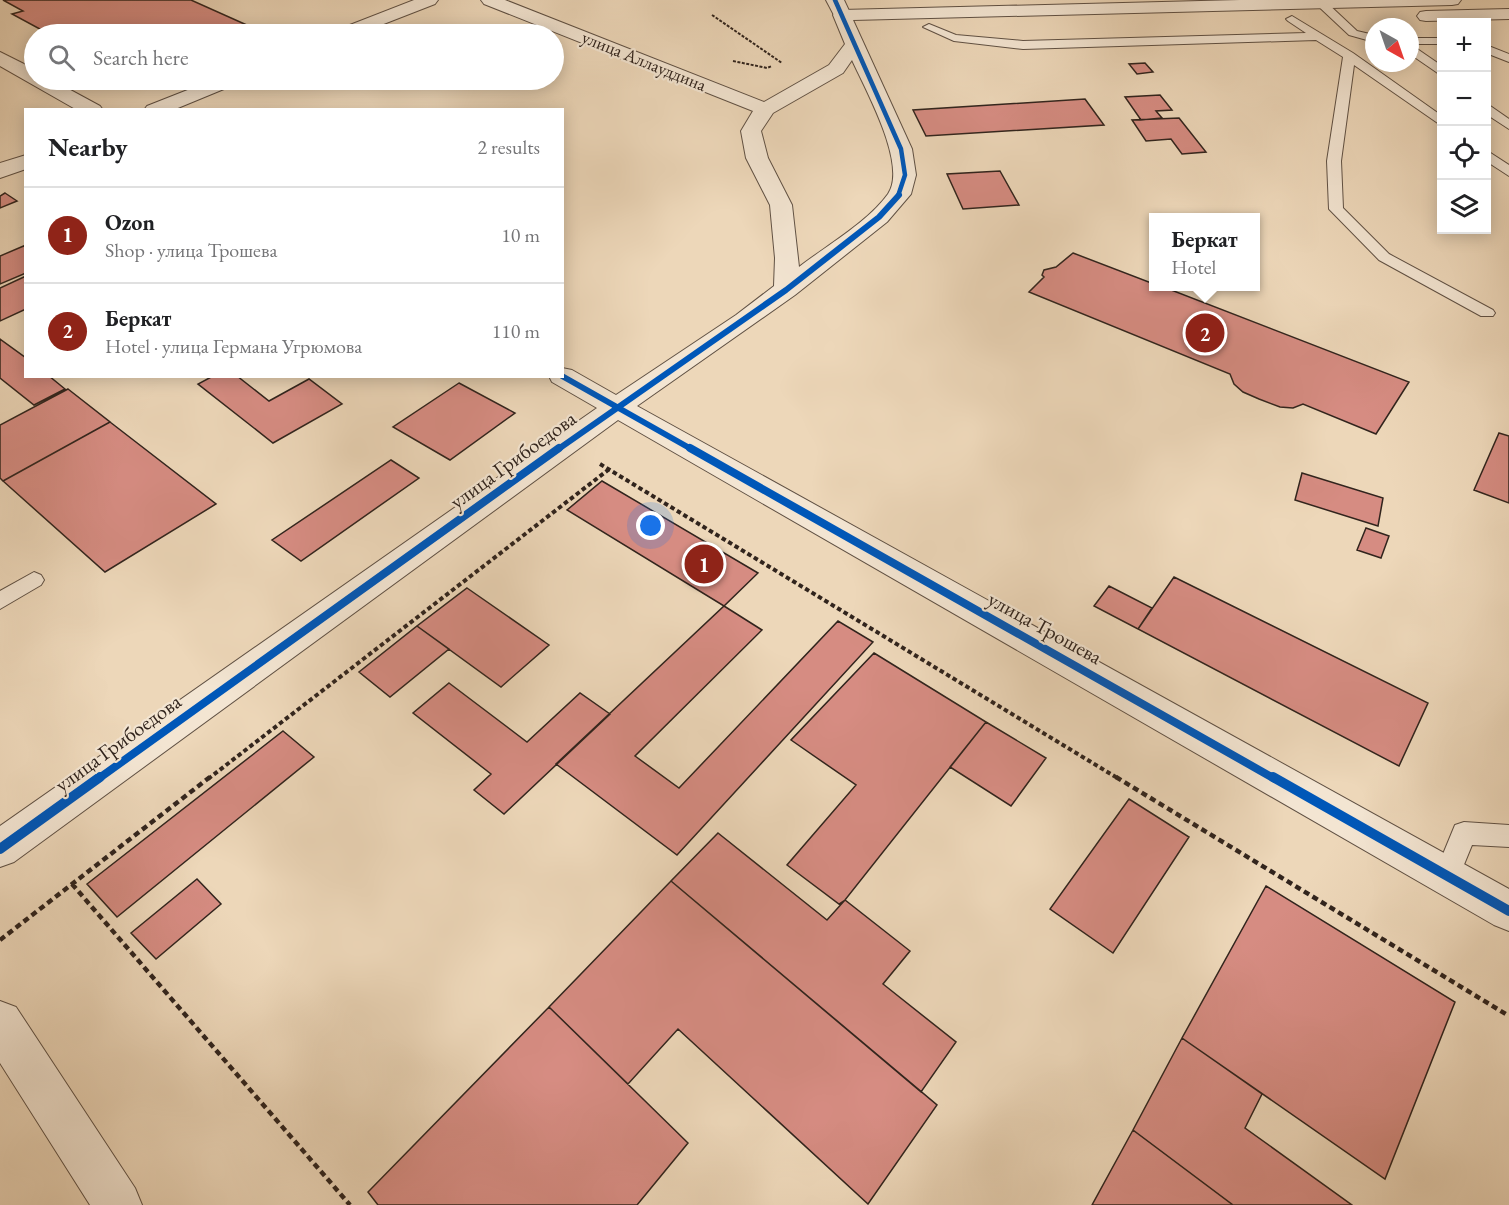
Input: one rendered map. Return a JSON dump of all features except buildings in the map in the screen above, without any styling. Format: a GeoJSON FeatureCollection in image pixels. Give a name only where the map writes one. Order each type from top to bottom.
{"type":"FeatureCollection","features":[{"type":"Feature","properties":{"kind":"street"},"geometry":{"type":"LineString","coordinates":[[368,24],[429,0]]}},
{"type":"Feature","properties":{"kind":"street","name":"улица Аллауддина"},"geometry":{"type":"LineString","coordinates":[[490,0],[551,24]]}},
{"type":"Feature","properties":{"kind":"street"},"geometry":{"type":"LineString","coordinates":[[845,22],[1274,2],[1452,0]]}},
{"type":"Feature","properties":{"kind":"street"},"geometry":{"type":"LineString","coordinates":[[1274,2],[1292,19]]}},
{"type":"Feature","properties":{"kind":"street"},"geometry":{"type":"LineString","coordinates":[[845,22],[929,27],[1509,14]]}},
{"type":"Feature","properties":{"kind":"street"},"geometry":{"type":"LineString","coordinates":[[786,290],[787,258],[781,205],[757,158],[751,131],[765,109],[836,69],[845,22]]}},
{"type":"Feature","properties":{"kind":"street","name":"улица Грибоедова"},"geometry":{"type":"LineString","coordinates":[[0,849],[617,407],[786,290],[879,217],[900,194],[905,175],[901,149],[845,22]]}},
{"type":"Feature","properties":{"kind":"street","name":"улица Аллауддина"},"geometry":{"type":"LineString","coordinates":[[564,29],[765,109]]}},
{"type":"Feature","properties":{"kind":"street"},"geometry":{"type":"LineString","coordinates":[[0,58],[24,71]]}},
{"type":"Feature","properties":{"kind":"street"},"geometry":{"type":"LineString","coordinates":[[57,90],[89,108]]}},
{"type":"Feature","properties":{"kind":"street"},"geometry":{"type":"LineString","coordinates":[[159,108],[205,90]]}},
{"type":"Feature","properties":{"kind":"street"},"geometry":{"type":"LineString","coordinates":[[0,171],[24,162]]}},
{"type":"Feature","properties":{"kind":"street","name":"улица Трошева"},"geometry":{"type":"LineString","coordinates":[[564,377],[1509,911]]}},
{"type":"Feature","properties":{"kind":"street"},"geometry":{"type":"LineString","coordinates":[[0,1023],[118,1205]]}},
{"type":"Feature","properties":{"kind":"lane"},"geometry":{"type":"LineString","coordinates":[[1321,3],[1353,33],[1365,36]]}},
{"type":"Feature","properties":{"kind":"lane"},"geometry":{"type":"LineString","coordinates":[[1292,19],[1437,118]]}},
{"type":"Feature","properties":{"kind":"lane"},"geometry":{"type":"LineString","coordinates":[[929,27],[954,38],[1023,45],[1319,36]]}},
{"type":"Feature","properties":{"kind":"lane"},"geometry":{"type":"LineString","coordinates":[[1419,41],[1437,41]]}},
{"type":"Feature","properties":{"kind":"lane"},"geometry":{"type":"LineString","coordinates":[[1491,50],[1509,58]]}},
{"type":"Feature","properties":{"kind":"lane"},"geometry":{"type":"LineString","coordinates":[[1419,55],[1437,68]]}},
{"type":"Feature","properties":{"kind":"lane"},"geometry":{"type":"LineString","coordinates":[[1349,56],[1334,161],[1336,209],[1384,257],[1487,313]]}},
{"type":"Feature","properties":{"kind":"lane"},"geometry":{"type":"LineString","coordinates":[[1491,111],[1509,125]]}},
{"type":"Feature","properties":{"kind":"lane"},"geometry":{"type":"LineString","coordinates":[[1491,158],[1509,172]]}},
{"type":"Feature","properties":{"kind":"lane"},"geometry":{"type":"LineString","coordinates":[[0,601],[34,580]]}},
{"type":"Feature","properties":{"kind":"lane"},"geometry":{"type":"LineString","coordinates":[[1447,876],[1464,833],[1509,836]]}},
{"type":"Feature","properties":{"kind":"path"},"geometry":{"type":"LineString","coordinates":[[712,15],[783,63],[767,68],[724,59]]}},
{"type":"Feature","properties":{"kind":"path"},"geometry":{"type":"LineString","coordinates":[[568,443],[608,470],[1509,1016]]}},
{"type":"Feature","properties":{"kind":"path"},"geometry":{"type":"LineString","coordinates":[[0,940],[608,470]]}},
{"type":"Feature","properties":{"kind":"path"},"geometry":{"type":"LineString","coordinates":[[72,884],[350,1205]]}},
{"type":"Feature","properties":{"kind":"cycle path"},"geometry":{"type":"LineString","coordinates":[[0,849],[617,407],[786,290],[879,217],[900,194],[905,175],[901,149],[835,0]]}},
{"type":"Feature","properties":{"kind":"cycle path"},"geometry":{"type":"LineString","coordinates":[[564,377],[1509,911]]}},
{"type":"Feature","properties":{"kind":"place","name":"Беркат"},"geometry":{"type":"Point","coordinates":[1205,333]}},
{"type":"Feature","properties":{"kind":"place","name":"Ozon"},"geometry":{"type":"Point","coordinates":[704,564]}}]}
